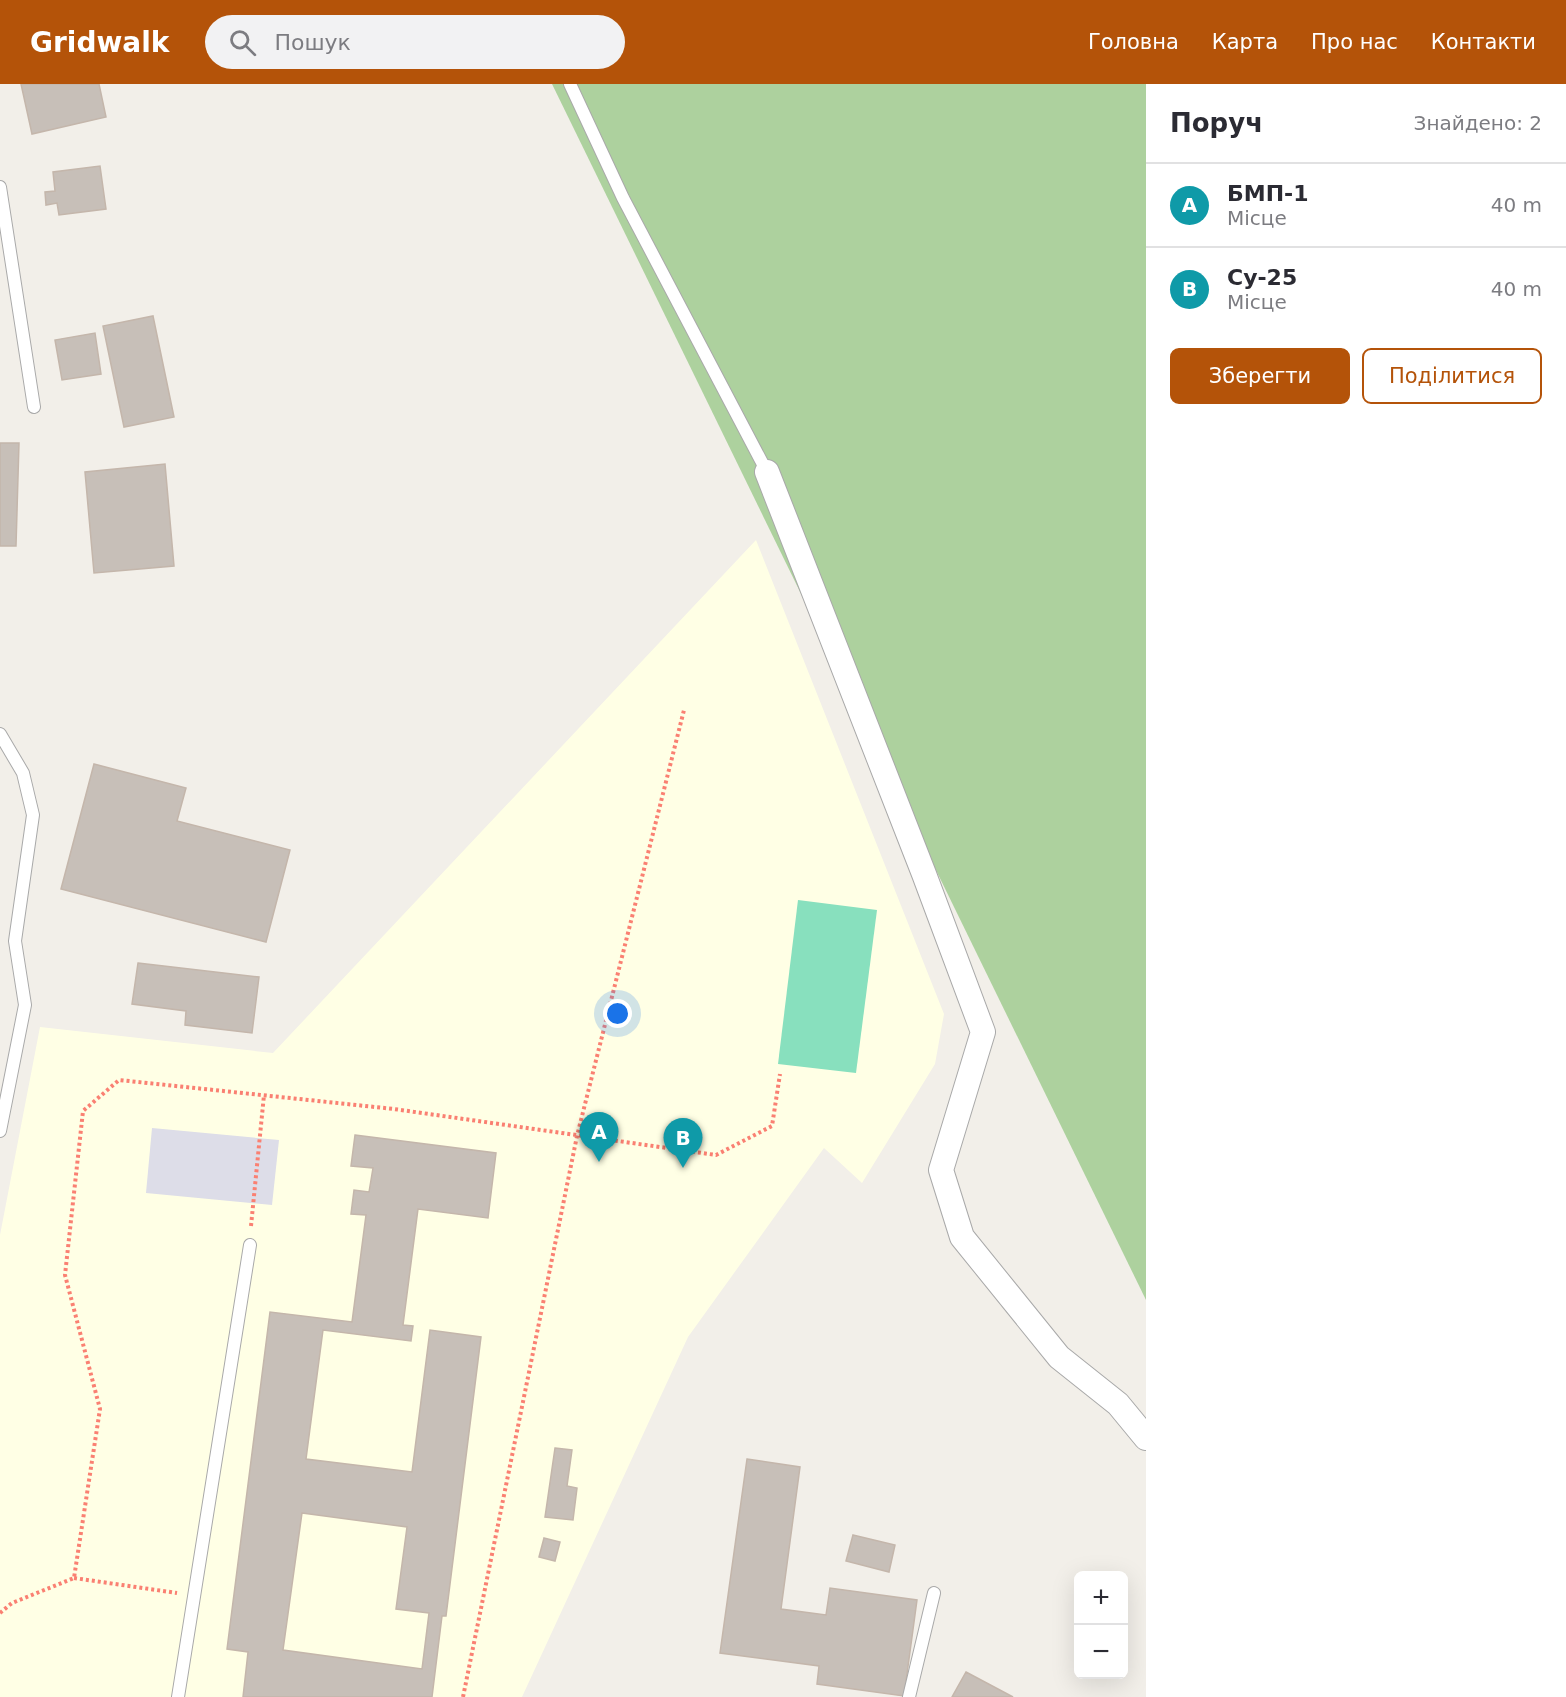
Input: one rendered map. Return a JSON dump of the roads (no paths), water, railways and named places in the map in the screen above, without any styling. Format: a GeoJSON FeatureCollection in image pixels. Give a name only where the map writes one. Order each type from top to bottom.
{"type":"FeatureCollection","features":[{"type":"Feature","properties":{"kind":"street"},"geometry":{"type":"LineString","coordinates":[[767,472],[924,874],[983,1032],[941,1170],[962,1237],[1059,1357],[1118,1404],[1146,1438]]}},
{"type":"Feature","properties":{"kind":"lane"},"geometry":{"type":"LineString","coordinates":[[570,84],[623,198],[767,472]]}},
{"type":"Feature","properties":{"kind":"lane"},"geometry":{"type":"LineString","coordinates":[[0,187],[34,407]]}},
{"type":"Feature","properties":{"kind":"lane"},"geometry":{"type":"LineString","coordinates":[[0,734],[23,773],[33,814],[15,941],[25,1005],[0,1131]]}},
{"type":"Feature","properties":{"kind":"lane"},"geometry":{"type":"LineString","coordinates":[[178,1697],[250,1245]]}},
{"type":"Feature","properties":{"kind":"lane"},"geometry":{"type":"LineString","coordinates":[[909,1697],[934,1593]]}},
{"type":"Feature","properties":{"kind":"place","name":"БМП-1"},"geometry":{"type":"Point","coordinates":[599,1162]}},
{"type":"Feature","properties":{"kind":"place","name":"Су-25"},"geometry":{"type":"Point","coordinates":[683,1168]}}]}
